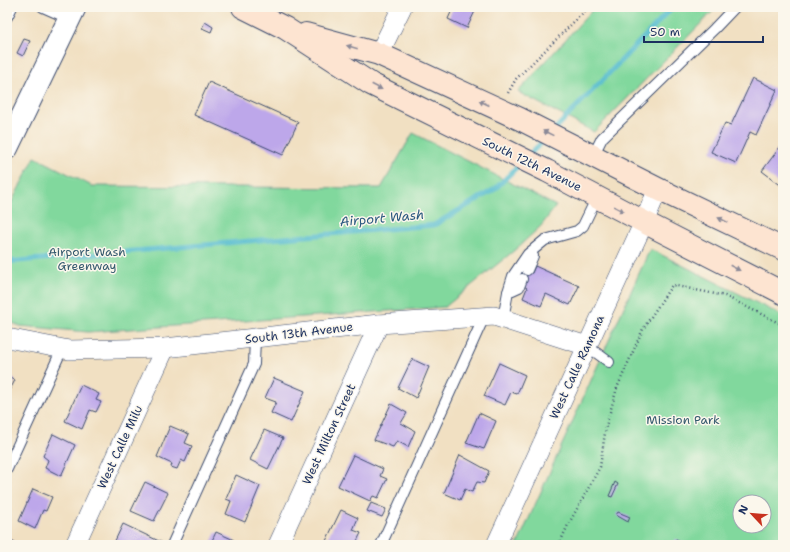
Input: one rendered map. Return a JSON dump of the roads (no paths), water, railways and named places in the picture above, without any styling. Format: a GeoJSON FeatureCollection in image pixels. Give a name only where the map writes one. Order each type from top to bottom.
{"type":"FeatureCollection","features":[{"type":"Feature","properties":{"kind":"main road","name":"South 12th Avenue"},"geometry":{"type":"LineString","coordinates":[[249,8],[285,28],[371,84],[547,171],[783,292]]}},
{"type":"Feature","properties":{"kind":"main road","name":"South 12th Avenue"},"geometry":{"type":"LineString","coordinates":[[285,28],[379,54],[520,119],[658,189],[783,249]]}},
{"type":"Feature","properties":{"kind":"street"},"geometry":{"type":"LineString","coordinates":[[379,54],[402,7]]}},
{"type":"Feature","properties":{"kind":"street"},"geometry":{"type":"LineString","coordinates":[[7,148],[16,122],[72,13]]}},
{"type":"Feature","properties":{"kind":"street","name":"West Calle Ramona"},"geometry":{"type":"LineString","coordinates":[[496,545],[658,189]]}},
{"type":"Feature","properties":{"kind":"street","name":"South 13th Avenue"},"geometry":{"type":"LineString","coordinates":[[7,338],[70,350],[165,348],[379,324],[494,316],[587,346]]}},
{"type":"Feature","properties":{"kind":"street","name":"West Milton Street"},"geometry":{"type":"LineString","coordinates":[[278,545],[379,324]]}},
{"type":"Feature","properties":{"kind":"street","name":"West Calle Milu"},"geometry":{"type":"LineString","coordinates":[[75,545],[165,348]]}},
{"type":"Feature","properties":{"kind":"lane"},"geometry":{"type":"LineString","coordinates":[[7,17],[12,7]]}},
{"type":"Feature","properties":{"kind":"lane"},"geometry":{"type":"LineString","coordinates":[[43,7],[72,13]]}},
{"type":"Feature","properties":{"kind":"lane"},"geometry":{"type":"LineString","coordinates":[[585,152],[602,138],[735,7]]}},
{"type":"Feature","properties":{"kind":"lane"},"geometry":{"type":"LineString","coordinates":[[503,319],[508,292],[513,276],[528,254],[545,240],[576,231],[583,226],[597,197]]}},
{"type":"Feature","properties":{"kind":"lane"},"geometry":{"type":"LineString","coordinates":[[508,292],[519,287],[538,245]]}},
{"type":"Feature","properties":{"kind":"lane"},"geometry":{"type":"LineString","coordinates":[[381,545],[484,317]]}},
{"type":"Feature","properties":{"kind":"lane"},"geometry":{"type":"LineString","coordinates":[[172,545],[254,364],[255,338]]}},
{"type":"Feature","properties":{"kind":"lane"},"geometry":{"type":"LineString","coordinates":[[587,346],[609,362]]}},
{"type":"Feature","properties":{"kind":"lane"},"geometry":{"type":"LineString","coordinates":[[7,469],[62,349]]}},
{"type":"Feature","properties":{"kind":"waterway","name":"Airport Wash"},"geometry":{"type":"LineString","coordinates":[[554,130],[673,7]]}},
{"type":"Feature","properties":{"kind":"waterway","name":"Airport Wash"},"geometry":{"type":"LineString","coordinates":[[529,155],[546,138]]}},
{"type":"Feature","properties":{"kind":"waterway","name":"Airport Wash"},"geometry":{"type":"LineString","coordinates":[[7,262],[434,225],[495,189],[520,164]]}},
{"type":"Feature","properties":{"kind":"park label","name":"Airport Wash Greenway"},"geometry":{"type":"Point","coordinates":[87,259]}},
{"type":"Feature","properties":{"kind":"park label","name":"Mission Park"},"geometry":{"type":"Point","coordinates":[683,420]}}]}
